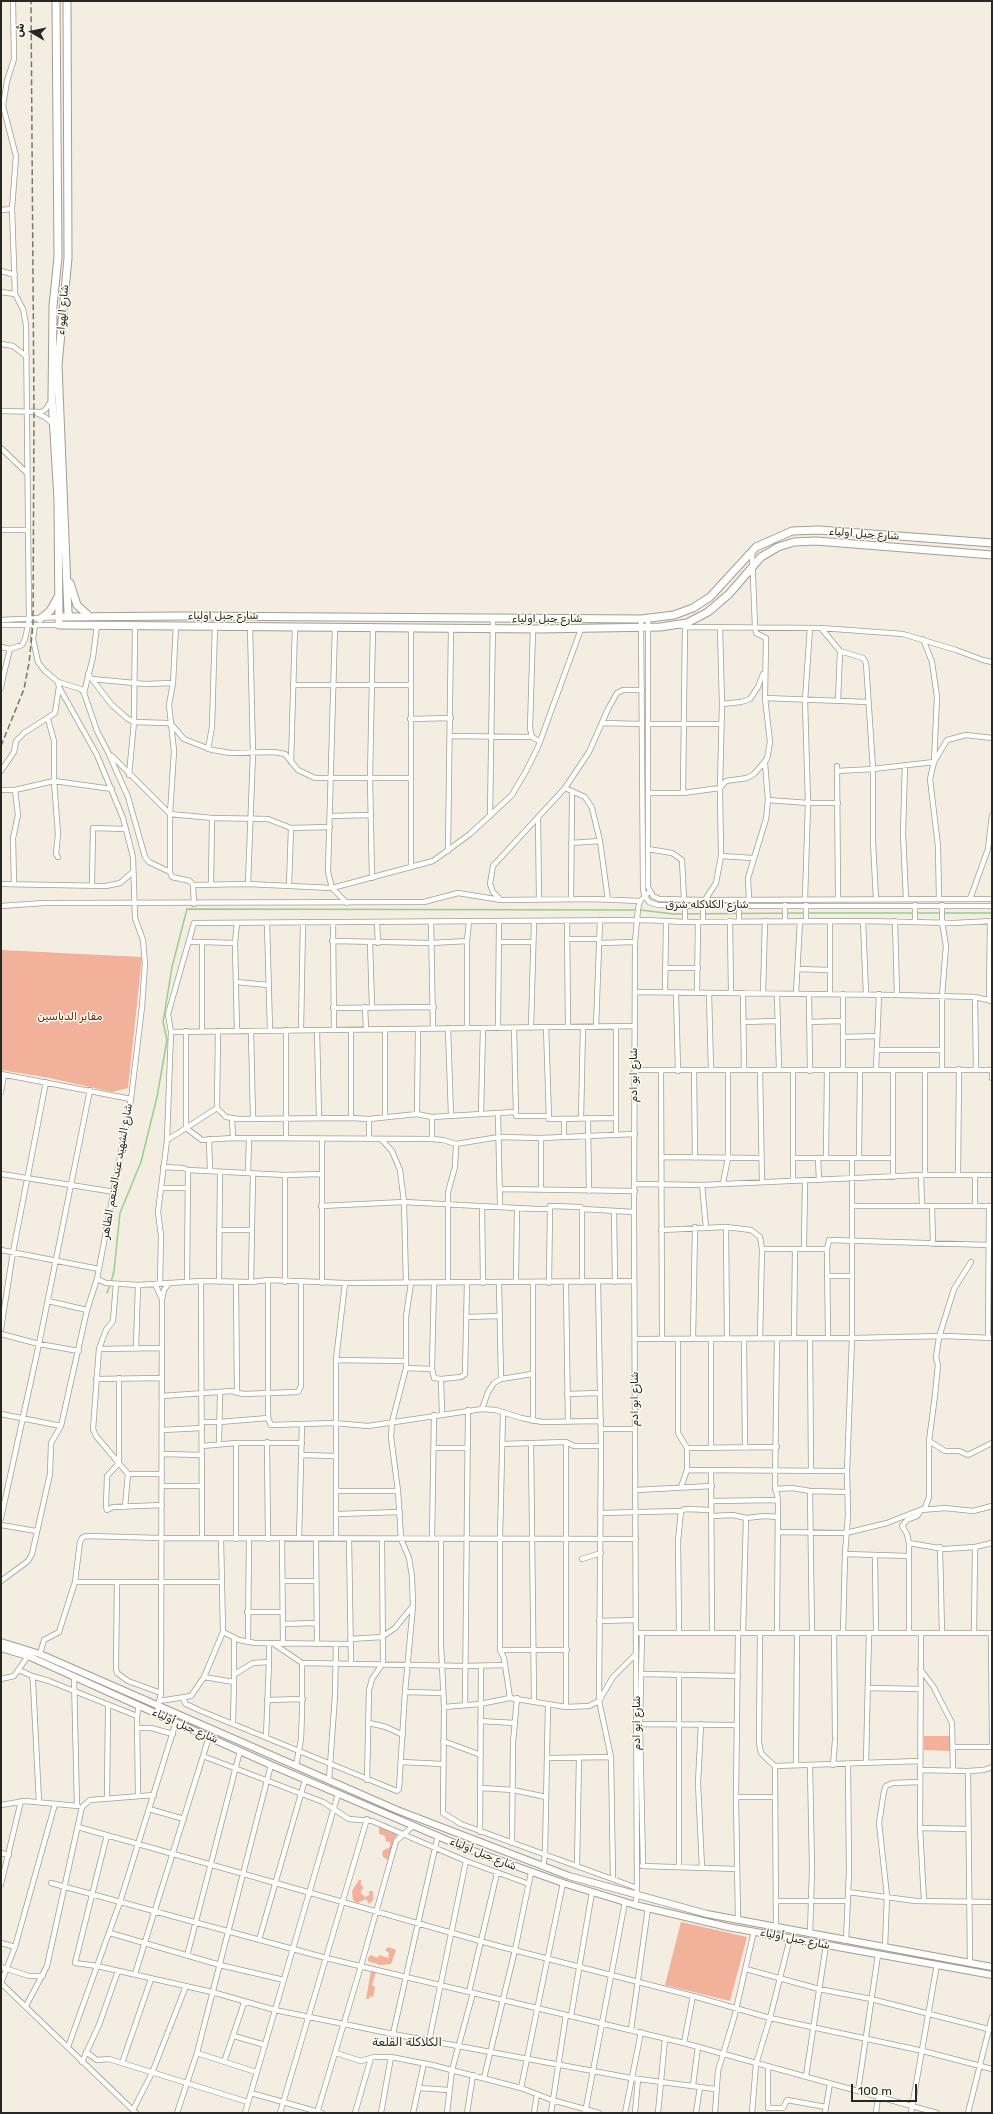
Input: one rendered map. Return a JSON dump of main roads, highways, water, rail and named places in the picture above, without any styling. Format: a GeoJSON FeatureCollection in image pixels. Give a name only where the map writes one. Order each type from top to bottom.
{"type":"FeatureCollection","features":[{"type":"Feature","properties":{"kind":"highway","name":"شارع الهواء"},"geometry":{"type":"LineString","coordinates":[[56,1],[58,257],[53,306],[52,399],[58,500],[59,621]]}},
{"type":"Feature","properties":{"kind":"highway","name":"شارع الهواء"},"geometry":{"type":"LineString","coordinates":[[67,1],[68,258],[58,365],[59,426],[64,474],[68,613],[71,617]]}},
{"type":"Feature","properties":{"kind":"highway","name":"شارع جبل اولياء"},"geometry":{"type":"LineString","coordinates":[[59,621],[71,617],[89,616],[644,619],[683,613],[702,603],[752,550],[761,544],[785,533],[810,530],[992,543]]}},
{"type":"Feature","properties":{"kind":"highway","name":"شارع جبل اولياء"},"geometry":{"type":"LineString","coordinates":[[59,621],[70,625],[335,626],[493,629],[645,628],[682,626],[699,618],[718,605],[752,566],[770,551],[788,543],[802,541],[992,555]]}},
{"type":"Feature","properties":{"kind":"highway"},"geometry":{"type":"LineString","coordinates":[[67,571],[77,605],[89,616]]}},
{"type":"Feature","properties":{"kind":"highway"},"geometry":{"type":"LineString","coordinates":[[40,619],[48,614],[59,597]]}},
{"type":"Feature","properties":{"kind":"highway"},"geometry":{"type":"LineString","coordinates":[[70,625],[71,617]]}},
{"type":"Feature","properties":{"kind":"main road","name":"شارع جبل أولياء"},"geometry":{"type":"LineString","coordinates":[[1,1642],[40,1654],[159,1704],[397,1810],[543,1867],[637,1896],[683,1908],[846,1941],[992,1967]]}},
{"type":"Feature","properties":{"kind":"main road","name":"شارع جبل أولياء"},"geometry":{"type":"LineString","coordinates":[[1,1648],[28,1656],[305,1780],[369,1806],[468,1850],[531,1873],[635,1905],[754,1932],[992,1975]]}},
{"type":"Feature","properties":{"kind":"waterway"},"geometry":{"type":"LineString","coordinates":[[111,1282],[114,1271],[120,1213],[141,1162],[157,1097],[167,1040],[163,1022],[172,967],[187,909],[636,910]]}},
{"type":"Feature","properties":{"kind":"waterway"},"geometry":{"type":"LineString","coordinates":[[640,910],[674,914],[804,913]]}},
{"type":"Feature","properties":{"kind":"waterway"},"geometry":{"type":"LineString","coordinates":[[808,913],[940,913]]}},
{"type":"Feature","properties":{"kind":"waterway"},"geometry":{"type":"LineString","coordinates":[[944,913],[992,913]]}},
{"type":"Feature","properties":{"kind":"waterway"},"geometry":{"type":"LineString","coordinates":[[107,1293],[110,1285]]}},
{"type":"Feature","properties":{"kind":"railway"},"geometry":{"type":"LineString","coordinates":[[1,746],[24,689],[29,663],[33,625],[34,413],[31,1]]}},
{"type":"Feature","properties":{"kind":"district","name":"الكلاكلة القلعة"},"geometry":{"type":"Point","coordinates":[407,2043]}},
{"type":"Feature","properties":{"kind":"park label","name":"مقابر الدباسين"},"geometry":{"type":"Point","coordinates":[70,1017]}}]}
